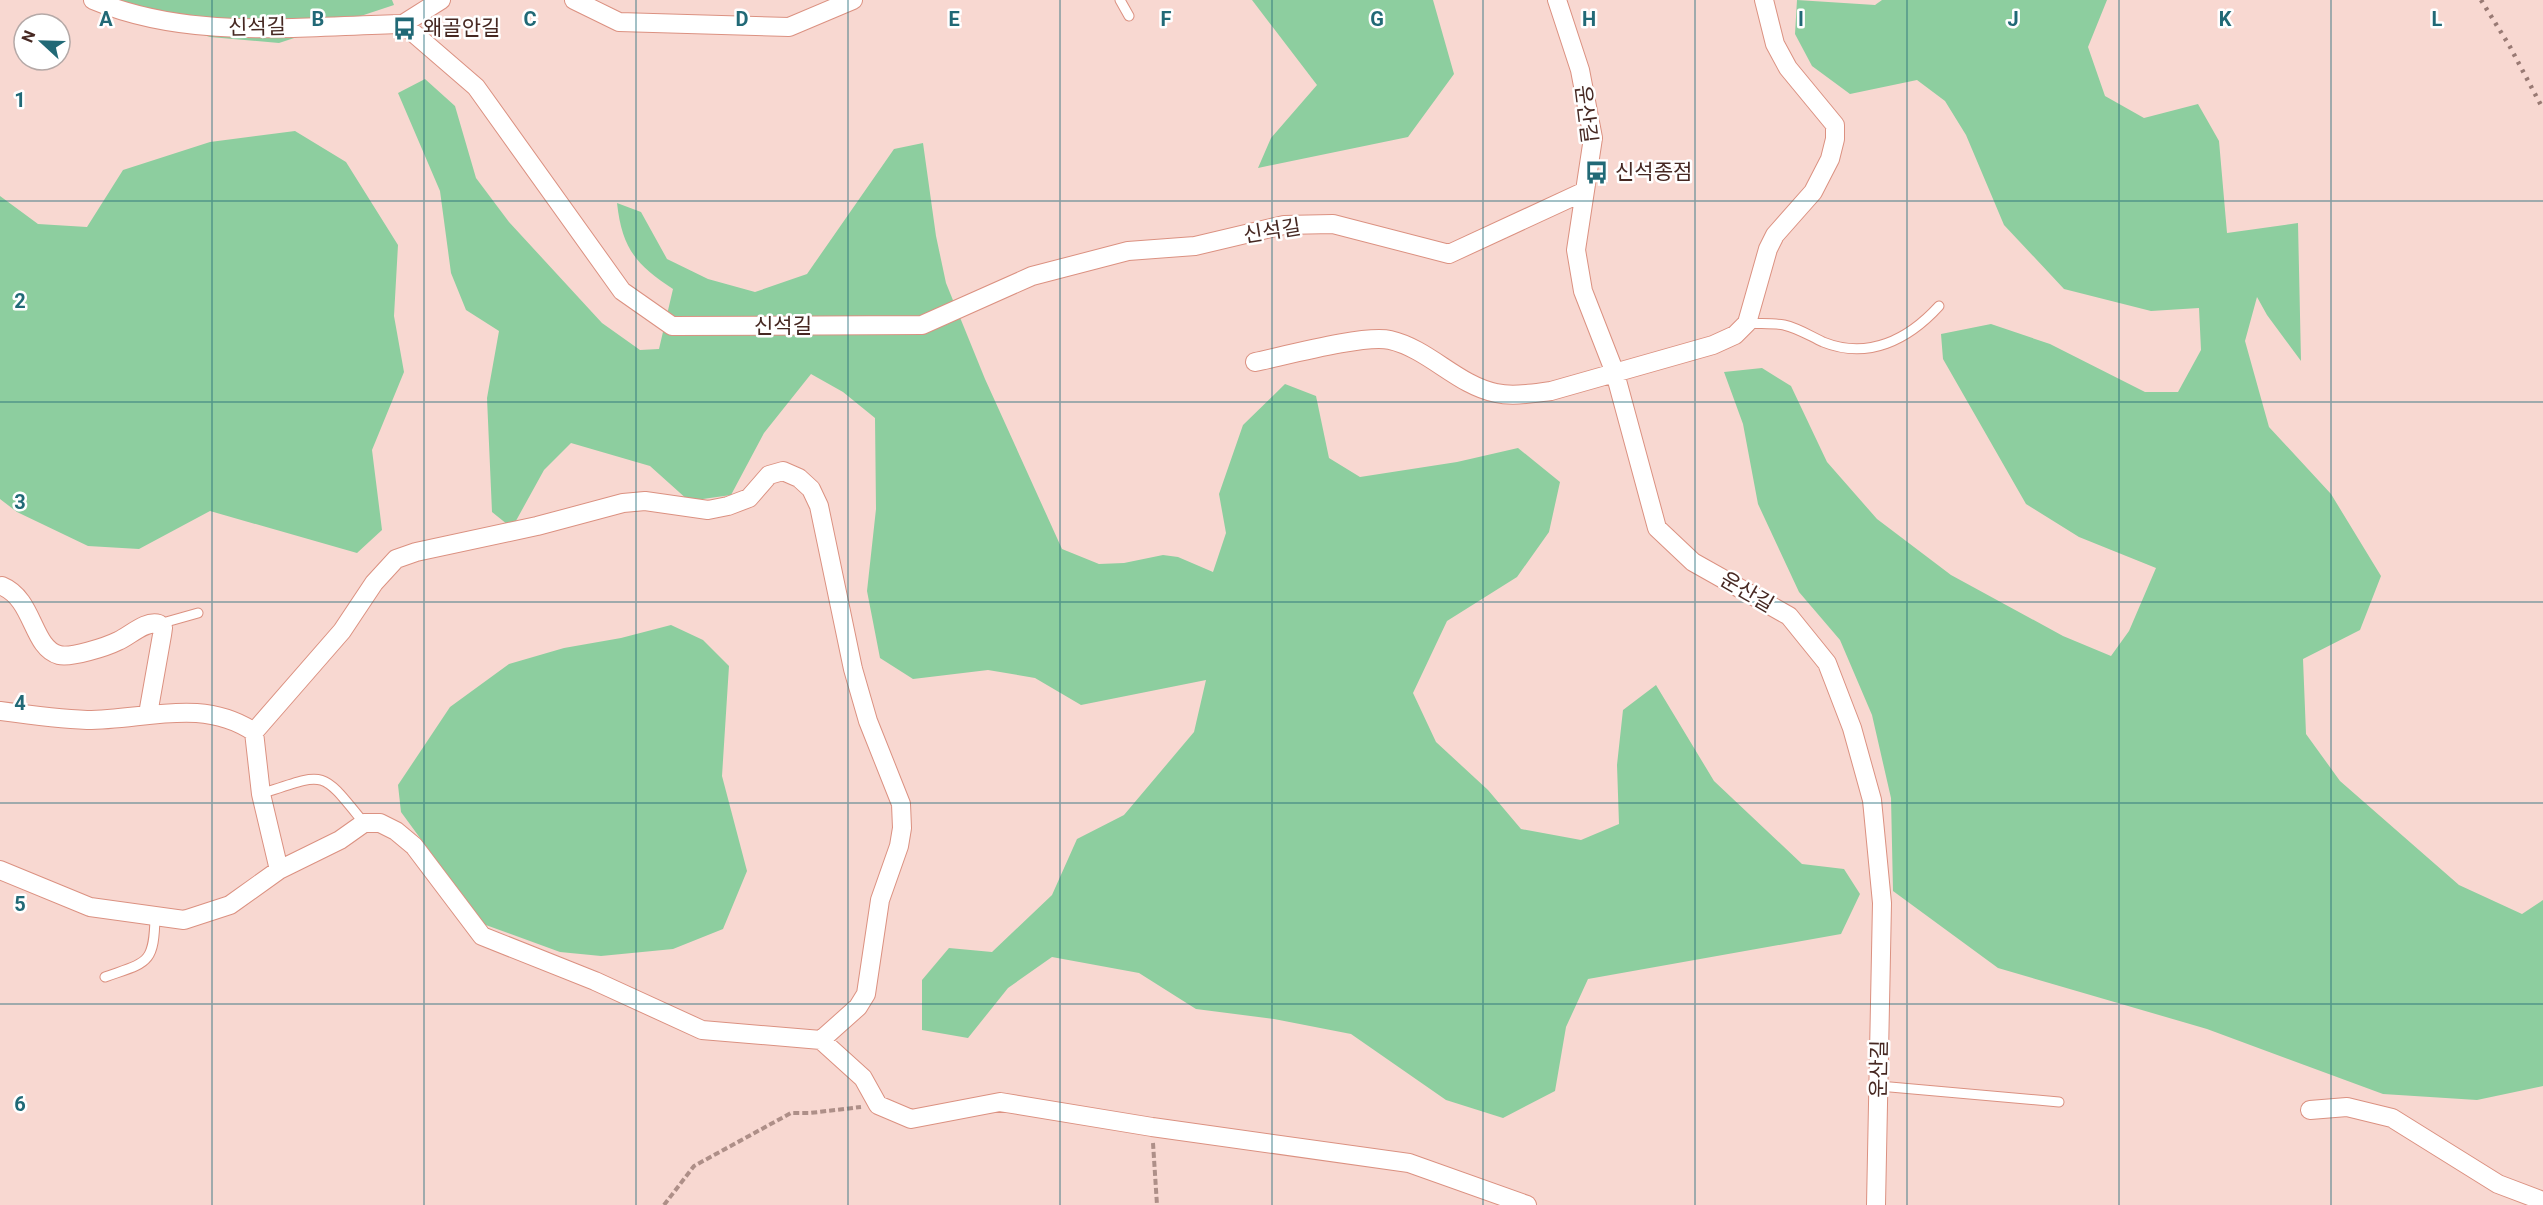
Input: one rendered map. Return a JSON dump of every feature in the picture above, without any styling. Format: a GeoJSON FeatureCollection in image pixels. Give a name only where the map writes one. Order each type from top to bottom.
{"type":"FeatureCollection","features":[{"type":"Feature","properties":{"kind":"street","name":"신석길"},"geometry":{"type":"LineString","coordinates":[[93,0],[124,13],[206,28],[403,24],[476,87],[622,291],[672,326],[922,325],[1032,276],[1128,251],[1195,246],[1284,225],[1333,225],[1449,254],[1583,192]]}},
{"type":"Feature","properties":{"kind":"street"},"geometry":{"type":"LineString","coordinates":[[403,24],[441,0]]}},
{"type":"Feature","properties":{"kind":"street"},"geometry":{"type":"LineString","coordinates":[[574,0],[620,22],[789,27],[853,0]]}},
{"type":"Feature","properties":{"kind":"street","name":"운산길"},"geometry":{"type":"LineString","coordinates":[[1557,0],[1580,70],[1593,138],[1576,250],[1583,291],[1615,373],[1657,528],[1693,562],[1789,616],[1827,663],[1852,728],[1872,801],[1882,903],[1876,1205]]}},
{"type":"Feature","properties":{"kind":"street"},"geometry":{"type":"LineString","coordinates":[[1255,362],[1362,341],[1389,340],[1418,352],[1480,389],[1498,394],[1551,391],[1713,345],[1735,335],[1747,323],[1775,235],[1813,192],[1830,159],[1835,139],[1834,125],[1788,68],[1775,44],[1764,0]]}},
{"type":"Feature","properties":{"kind":"street"},"geometry":{"type":"LineString","coordinates":[[279,870],[261,794],[254,732],[342,631],[374,583],[396,559],[416,552],[537,526],[623,502],[645,501],[708,510],[749,498],[770,475],[783,471],[799,478],[811,489],[819,506],[853,669],[868,721],[901,804],[902,828],[899,846],[880,900],[866,994],[858,1007],[820,1040]]}},
{"type":"Feature","properties":{"kind":"street"},"geometry":{"type":"LineString","coordinates":[[2,586],[12,590],[21,599],[46,647],[58,655],[69,656],[116,642],[145,625],[159,624],[163,628],[148,714]]}},
{"type":"Feature","properties":{"kind":"street"},"geometry":{"type":"LineString","coordinates":[[0,711],[46,718],[90,720],[170,711],[209,714],[232,719],[254,732]]}},
{"type":"Feature","properties":{"kind":"street"},"geometry":{"type":"LineString","coordinates":[[0,870],[90,907],[184,920],[230,905],[279,870],[340,840],[364,823],[380,823],[396,831],[414,846],[482,936],[595,981],[702,1030],[820,1040],[863,1078],[878,1105],[911,1119],[1000,1102],[1152,1127],[1410,1163],[1527,1205]]}},
{"type":"Feature","properties":{"kind":"street"},"geometry":{"type":"LineString","coordinates":[[2310,1110],[2347,1107],[2392,1118],[2498,1184],[2543,1201]]}},
{"type":"Feature","properties":{"kind":"lane"},"geometry":{"type":"LineString","coordinates":[[1120,0],[1130,16]]}},
{"type":"Feature","properties":{"kind":"lane"},"geometry":{"type":"LineString","coordinates":[[1747,323],[1785,326],[1843,348],[1865,350],[1906,336],[1939,306]]}},
{"type":"Feature","properties":{"kind":"lane"},"geometry":{"type":"LineString","coordinates":[[159,624],[198,613]]}},
{"type":"Feature","properties":{"kind":"lane"},"geometry":{"type":"LineString","coordinates":[[261,794],[310,777],[323,779],[333,786],[364,823]]}},
{"type":"Feature","properties":{"kind":"lane"},"geometry":{"type":"LineString","coordinates":[[105,977],[148,958],[154,947],[155,917]]}},
{"type":"Feature","properties":{"kind":"lane"},"geometry":{"type":"LineString","coordinates":[[1879,1086],[2059,1102]]}},
{"type":"Feature","properties":{"kind":"path"},"geometry":{"type":"LineString","coordinates":[[664,1205],[694,1166],[791,1113],[878,1105]]}},
{"type":"Feature","properties":{"kind":"path"},"geometry":{"type":"LineString","coordinates":[[1152,1127],[1157,1205]]}},
{"type":"Feature","properties":{"kind":"green space"},"geometry":{"type":"Polygon","coordinates":[[[107,0],[392,0],[394,5],[279,43],[210,37],[119,7],[107,0]]]}},
{"type":"Feature","properties":{"kind":"green space"},"geometry":{"type":"Polygon","coordinates":[[[1252,0],[1433,0],[1454,74],[1408,137],[1258,168],[1271,138],[1317,85],[1252,0]]]}},
{"type":"Feature","properties":{"kind":"green space"},"geometry":{"type":"Polygon","coordinates":[[[1797,0],[1875,5],[1882,0],[2107,0],[2088,47],[2105,96],[2144,118],[2198,104],[2219,141],[2227,233],[2298,223],[2301,361],[2267,315],[2257,297],[2245,341],[2269,427],[2331,494],[2381,576],[2360,630],[2303,659],[2306,734],[2340,781],[2459,885],[2522,914],[2543,900],[2543,1086],[2477,1100],[2383,1094],[2207,1029],[1998,968],[1893,891],[1891,798],[1872,715],[1840,640],[1799,592],[1758,504],[1743,424],[1724,372],[1762,368],[1791,386],[1827,462],[1877,519],[1951,575],[2063,636],[2111,656],[2129,631],[2156,568],[2079,537],[2026,504],[1943,359],[1941,334],[1991,324],[2050,344],[2145,392],[2178,392],[2201,350],[2199,308],[2151,311],[2064,289],[2004,225],[1966,135],[1945,101],[1917,80],[1850,94],[1812,66],[1795,34],[1797,0]]]}},
{"type":"Feature","properties":{"kind":"green space"},"geometry":{"type":"Polygon","coordinates":[[[425,79],[455,106],[476,178],[509,222],[602,323],[640,350],[659,349],[673,289],[649,272],[633,254],[623,232],[617,203],[641,212],[667,259],[708,279],[755,292],[807,274],[894,149],[923,143],[936,236],[946,283],[985,379],[1062,549],[1099,564],[1124,563],[1163,555],[1178,557],[1213,572],[1226,533],[1219,494],[1243,425],[1285,384],[1316,396],[1329,458],[1360,477],[1457,462],[1518,448],[1560,482],[1549,532],[1517,577],[1447,621],[1413,693],[1436,742],[1488,790],[1521,829],[1581,840],[1619,824],[1617,765],[1623,710],[1656,685],[1714,781],[1802,864],[1844,869],[1860,894],[1841,934],[1588,979],[1566,1027],[1555,1091],[1503,1118],[1446,1100],[1351,1034],[1274,1019],[1196,1009],[1139,973],[1052,957],[1008,988],[968,1038],[922,1030],[922,980],[949,948],[992,952],[1052,895],[1077,839],[1124,815],[1194,732],[1206,680],[1081,705],[1035,678],[988,670],[913,679],[880,658],[867,591],[876,509],[875,418],[843,392],[811,374],[764,433],[731,495],[689,501],[650,466],[571,443],[544,470],[512,528],[492,512],[487,398],[499,331],[466,310],[451,273],[440,191],[398,93],[425,79]]]}},
{"type":"Feature","properties":{"kind":"green space"},"geometry":{"type":"Polygon","coordinates":[[[295,131],[346,162],[398,245],[394,316],[404,372],[372,450],[382,530],[357,553],[210,511],[139,549],[88,546],[17,512],[0,499],[0,196],[38,224],[87,227],[123,170],[210,142],[295,131]]]}},
{"type":"Feature","properties":{"kind":"green space"},"geometry":{"type":"Polygon","coordinates":[[[671,625],[703,640],[729,666],[722,776],[747,871],[723,929],[673,949],[601,956],[560,952],[483,924],[401,812],[398,785],[450,707],[509,664],[564,648],[621,638],[671,625]]]}},
{"type":"Feature","properties":{"kind":"railway"},"geometry":{"type":"LineString","coordinates":[[2481,0],[2509,45],[2543,109]]}},
{"type":"Feature","properties":{"kind":"place","name":"왜골안길"},"geometry":{"type":"Point","coordinates":[405,28]}},
{"type":"Feature","properties":{"kind":"place","name":"신석종점"},"geometry":{"type":"Point","coordinates":[1597,172]}}]}
